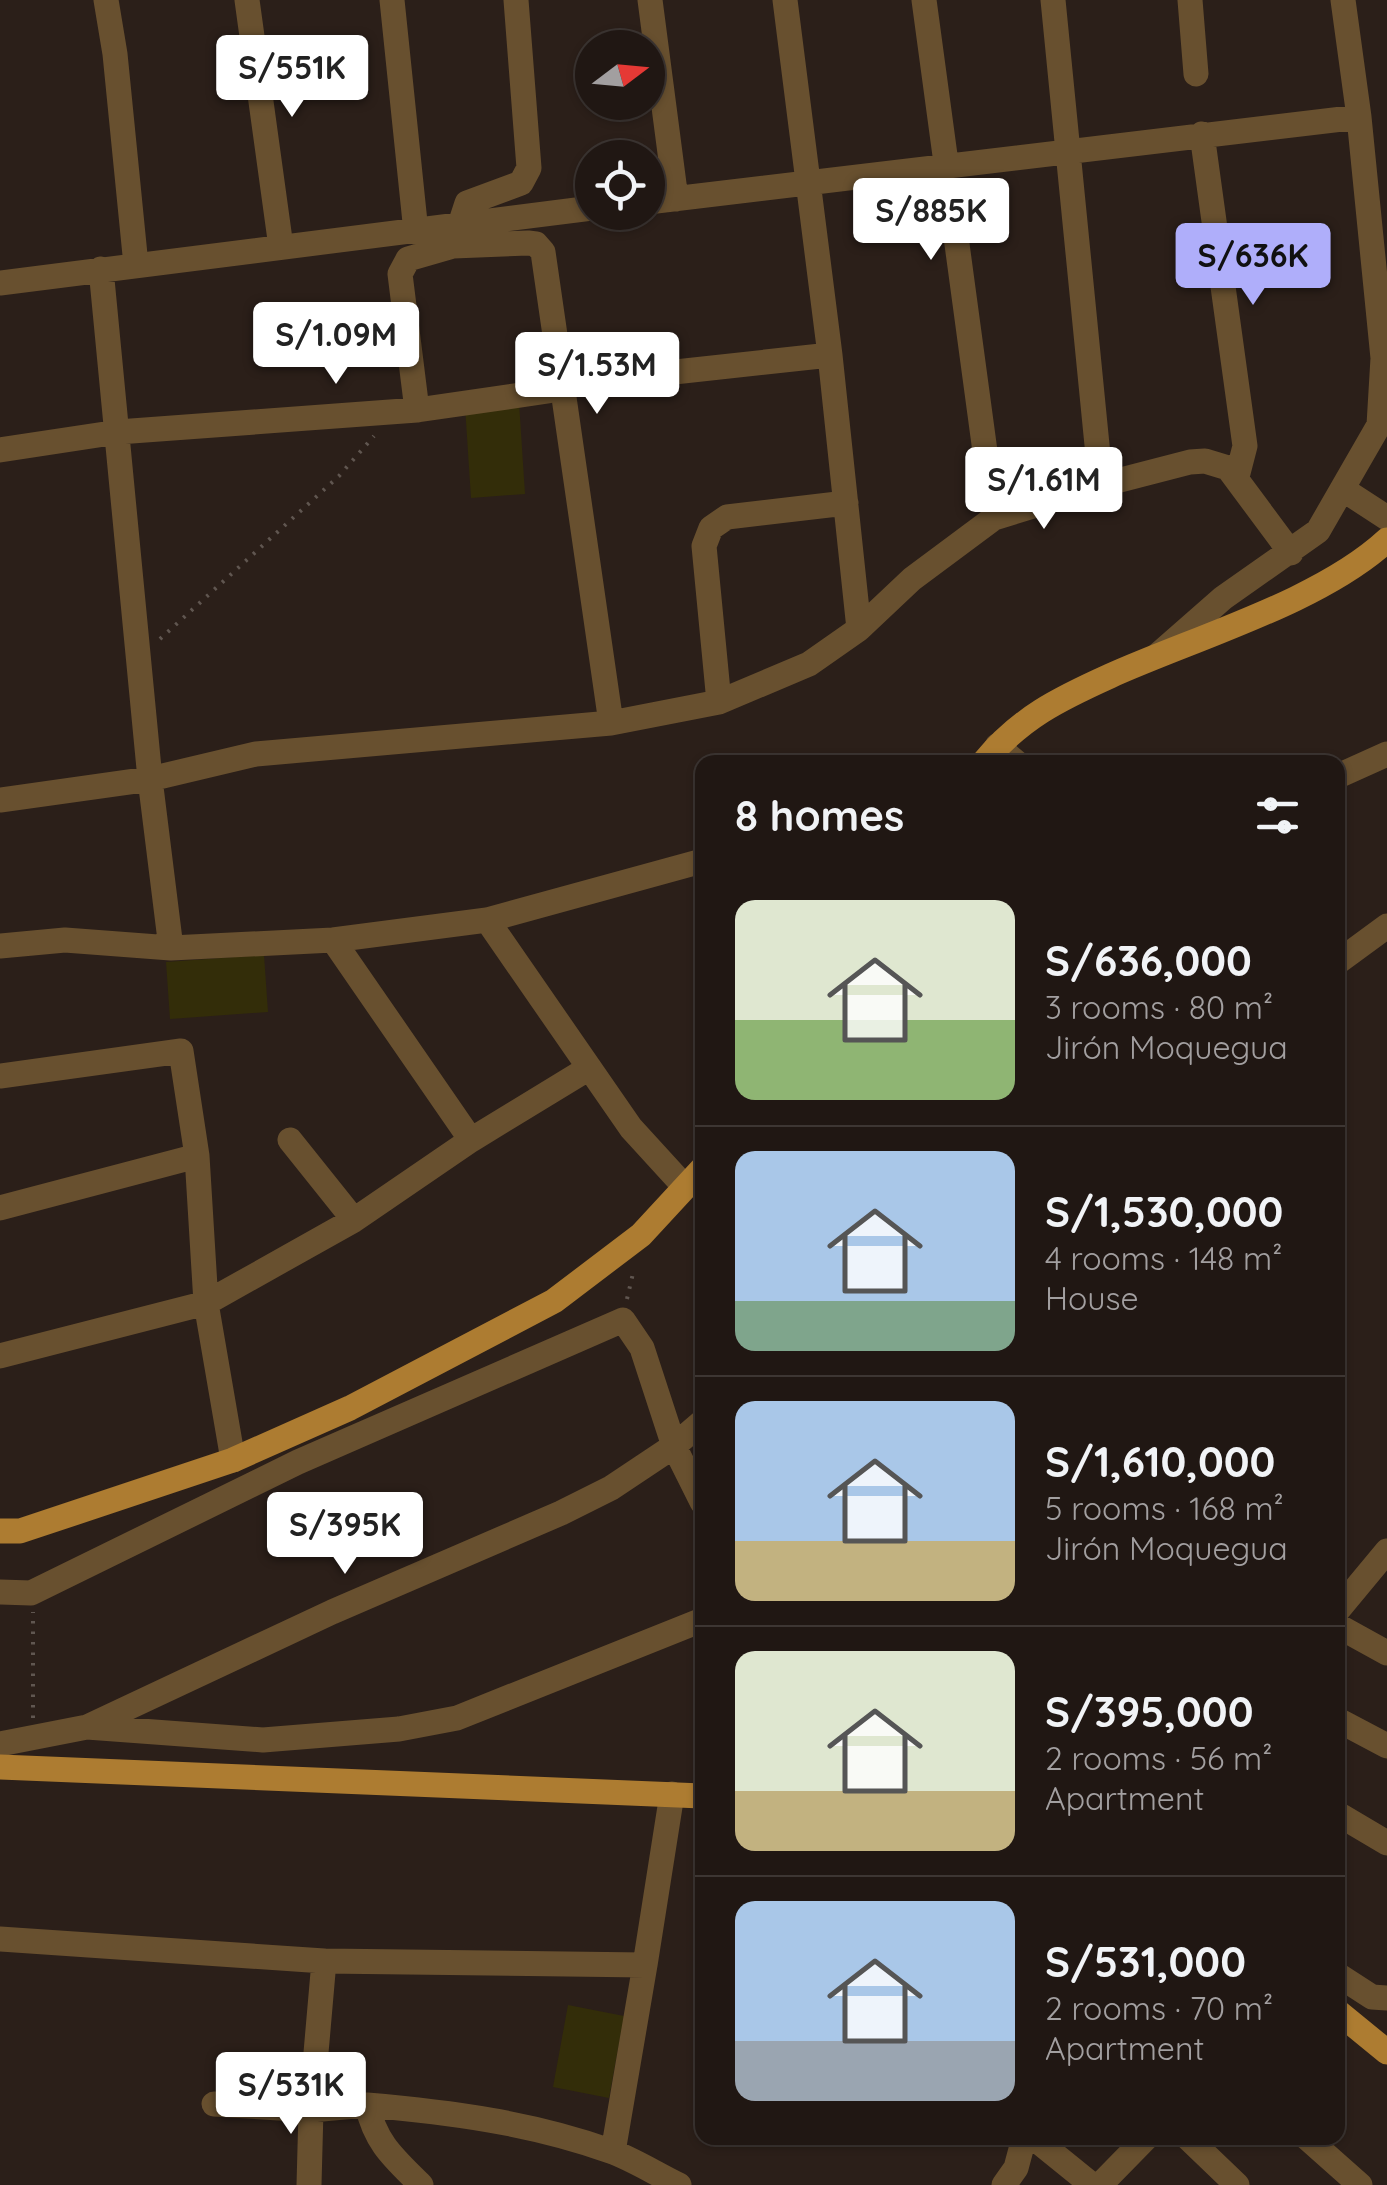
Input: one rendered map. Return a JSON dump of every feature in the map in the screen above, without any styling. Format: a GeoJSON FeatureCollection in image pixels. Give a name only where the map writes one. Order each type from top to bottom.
{"type":"FeatureCollection","features":[{"type":"Feature","properties":{"kind":"main road"},"geometry":{"type":"LineString","coordinates":[[1000,755],[1021,723],[1078,691],[1308,594],[1387,540]]}},
{"type":"Feature","properties":{"kind":"main road"},"geometry":{"type":"LineString","coordinates":[[0,1531],[20,1531],[232,1460],[350,1408],[554,1301],[641,1236],[693,1178]]}},
{"type":"Feature","properties":{"kind":"main road"},"geometry":{"type":"LineString","coordinates":[[0,1767],[695,1796]]}},
{"type":"Feature","properties":{"kind":"main road"},"geometry":{"type":"LineString","coordinates":[[1345,2018],[1387,2052]]}},
{"type":"Feature","properties":{"kind":"street"},"geometry":{"type":"LineString","coordinates":[[106,0],[136,264]]}},
{"type":"Feature","properties":{"kind":"street"},"geometry":{"type":"LineString","coordinates":[[248,0],[282,247]]}},
{"type":"Feature","properties":{"kind":"street"},"geometry":{"type":"LineString","coordinates":[[392,0],[416,232]]}},
{"type":"Feature","properties":{"kind":"street"},"geometry":{"type":"LineString","coordinates":[[457,236],[467,203],[521,183],[530,168],[516,0]]}},
{"type":"Feature","properties":{"kind":"street"},"geometry":{"type":"LineString","coordinates":[[650,0],[676,199]]}},
{"type":"Feature","properties":{"kind":"street"},"geometry":{"type":"LineString","coordinates":[[785,0],[830,355],[859,629]]}},
{"type":"Feature","properties":{"kind":"street"},"geometry":{"type":"LineString","coordinates":[[924,0],[994,518]]}},
{"type":"Feature","properties":{"kind":"street"},"geometry":{"type":"LineString","coordinates":[[1053,0],[1098,455],[1105,484]]}},
{"type":"Feature","properties":{"kind":"street"},"geometry":{"type":"LineString","coordinates":[[1190,0],[1196,74]]}},
{"type":"Feature","properties":{"kind":"street"},"geometry":{"type":"LineString","coordinates":[[1158,655],[1222,598],[1318,531],[1379,425],[1384,358],[1343,0]]}},
{"type":"Feature","properties":{"kind":"street"},"geometry":{"type":"LineString","coordinates":[[665,200],[1359,117]]}},
{"type":"Feature","properties":{"kind":"street"},"geometry":{"type":"LineString","coordinates":[[1202,134],[1245,446],[1238,477]]}},
{"type":"Feature","properties":{"kind":"street"},"geometry":{"type":"LineString","coordinates":[[416,410],[400,274],[408,259],[457,236],[575,212]]}},
{"type":"Feature","properties":{"kind":"street"},"geometry":{"type":"LineString","coordinates":[[0,283],[416,232],[540,247],[564,384],[611,723]]}},
{"type":"Feature","properties":{"kind":"street"},"geometry":{"type":"LineString","coordinates":[[101,269],[170,948]]}},
{"type":"Feature","properties":{"kind":"street"},"geometry":{"type":"LineString","coordinates":[[0,450],[118,432],[416,410],[548,391],[564,384],[830,355]]}},
{"type":"Feature","properties":{"kind":"street"},"geometry":{"type":"LineString","coordinates":[[0,800],[150,780],[256,754],[611,723],[718,702],[809,664],[859,629],[912,579],[994,518],[1190,462],[1217,464],[1238,477],[1291,553]]}},
{"type":"Feature","properties":{"kind":"street"},"geometry":{"type":"LineString","coordinates":[[1344,490],[1387,518]]}},
{"type":"Feature","properties":{"kind":"street"},"geometry":{"type":"LineString","coordinates":[[718,702],[704,546],[711,528],[727,517],[846,503]]}},
{"type":"Feature","properties":{"kind":"street"},"geometry":{"type":"LineString","coordinates":[[1345,773],[1387,754]]}},
{"type":"Feature","properties":{"kind":"street"},"geometry":{"type":"LineString","coordinates":[[0,946],[66,940],[170,948],[332,940],[487,920],[695,864]]}},
{"type":"Feature","properties":{"kind":"street"},"geometry":{"type":"LineString","coordinates":[[487,920],[631,1128],[693,1178]]}},
{"type":"Feature","properties":{"kind":"street"},"geometry":{"type":"LineString","coordinates":[[1345,957],[1387,926]]}},
{"type":"Feature","properties":{"kind":"street"},"geometry":{"type":"LineString","coordinates":[[332,940],[472,1140]]}},
{"type":"Feature","properties":{"kind":"street"},"geometry":{"type":"LineString","coordinates":[[0,1076],[180,1051],[197,1156],[206,1303],[232,1460]]}},
{"type":"Feature","properties":{"kind":"street"},"geometry":{"type":"LineString","coordinates":[[0,1356],[206,1303],[354,1220],[588,1068]]}},
{"type":"Feature","properties":{"kind":"street"},"geometry":{"type":"LineString","coordinates":[[290,1140],[354,1220]]}},
{"type":"Feature","properties":{"kind":"street"},"geometry":{"type":"LineString","coordinates":[[0,1208],[197,1156]]}},
{"type":"Feature","properties":{"kind":"street"},"geometry":{"type":"LineString","coordinates":[[0,1592],[30,1593],[298,1462],[622,1320],[642,1348],[674,1446],[695,1488]]}},
{"type":"Feature","properties":{"kind":"street"},"geometry":{"type":"LineString","coordinates":[[88,1728],[332,1612],[561,1513],[611,1488],[695,1428]]}},
{"type":"Feature","properties":{"kind":"street"},"geometry":{"type":"LineString","coordinates":[[1345,1602],[1387,1552]]}},
{"type":"Feature","properties":{"kind":"street"},"geometry":{"type":"LineString","coordinates":[[0,1744],[88,1728],[264,1740],[400,1729],[457,1718],[695,1623]]}},
{"type":"Feature","properties":{"kind":"street"},"geometry":{"type":"LineString","coordinates":[[1345,1630],[1387,1653]]}},
{"type":"Feature","properties":{"kind":"street"},"geometry":{"type":"LineString","coordinates":[[1345,1724],[1387,1746]]}},
{"type":"Feature","properties":{"kind":"street"},"geometry":{"type":"LineString","coordinates":[[613,2152],[672,1794]]}},
{"type":"Feature","properties":{"kind":"street"},"geometry":{"type":"LineString","coordinates":[[1345,1818],[1387,1844]]}},
{"type":"Feature","properties":{"kind":"street"},"geometry":{"type":"LineString","coordinates":[[0,1939],[324,1961],[645,1965]]}},
{"type":"Feature","properties":{"kind":"street"},"geometry":{"type":"LineString","coordinates":[[309,2185],[311,2110],[324,1961]]}},
{"type":"Feature","properties":{"kind":"street"},"geometry":{"type":"LineString","coordinates":[[1345,1980],[1372,1997],[1387,1998]]}},
{"type":"Feature","properties":{"kind":"street"},"geometry":{"type":"LineString","coordinates":[[214,2104],[311,2110],[367,2106],[443,2112],[556,2134],[613,2152],[679,2185]]}},
{"type":"Feature","properties":{"kind":"street"},"geometry":{"type":"LineString","coordinates":[[367,2106],[381,2144],[421,2185]]}},
{"type":"Feature","properties":{"kind":"street"},"geometry":{"type":"LineString","coordinates":[[1014,2179],[1022,2145]]}},
{"type":"Feature","properties":{"kind":"street"},"geometry":{"type":"LineString","coordinates":[[1043,2145],[1092,2185]]}},
{"type":"Feature","properties":{"kind":"street"},"geometry":{"type":"LineString","coordinates":[[1100,2185],[1139,2145]]}},
{"type":"Feature","properties":{"kind":"street"},"geometry":{"type":"LineString","coordinates":[[1195,2145],[1238,2185]]}},
{"type":"Feature","properties":{"kind":"street"},"geometry":{"type":"LineString","coordinates":[[1315,2145],[1360,2185]]}},
{"type":"Feature","properties":{"kind":"path"},"geometry":{"type":"LineString","coordinates":[[140,656],[339,476],[369,440],[385,430]]}},
{"type":"Feature","properties":{"kind":"path"},"geometry":{"type":"LineString","coordinates":[[622,1320],[641,1236]]}},
{"type":"Feature","properties":{"kind":"path"},"geometry":{"type":"LineString","coordinates":[[30,1593],[34,1621],[32,1738]]}},
{"type":"Feature","properties":{"kind":"shaded area"},"geometry":{"type":"Polygon","coordinates":[[[519,402],[525,494],[471,498],[465,406],[519,402]]]}},
{"type":"Feature","properties":{"kind":"shaded area"},"geometry":{"type":"Polygon","coordinates":[[[264,955],[268,1012],[170,1019],[166,962],[264,955]]]}},
{"type":"Feature","properties":{"kind":"shaded area"},"geometry":{"type":"Polygon","coordinates":[[[568,2005],[624,2016],[609,2098],[553,2087],[568,2005]]]}}]}
